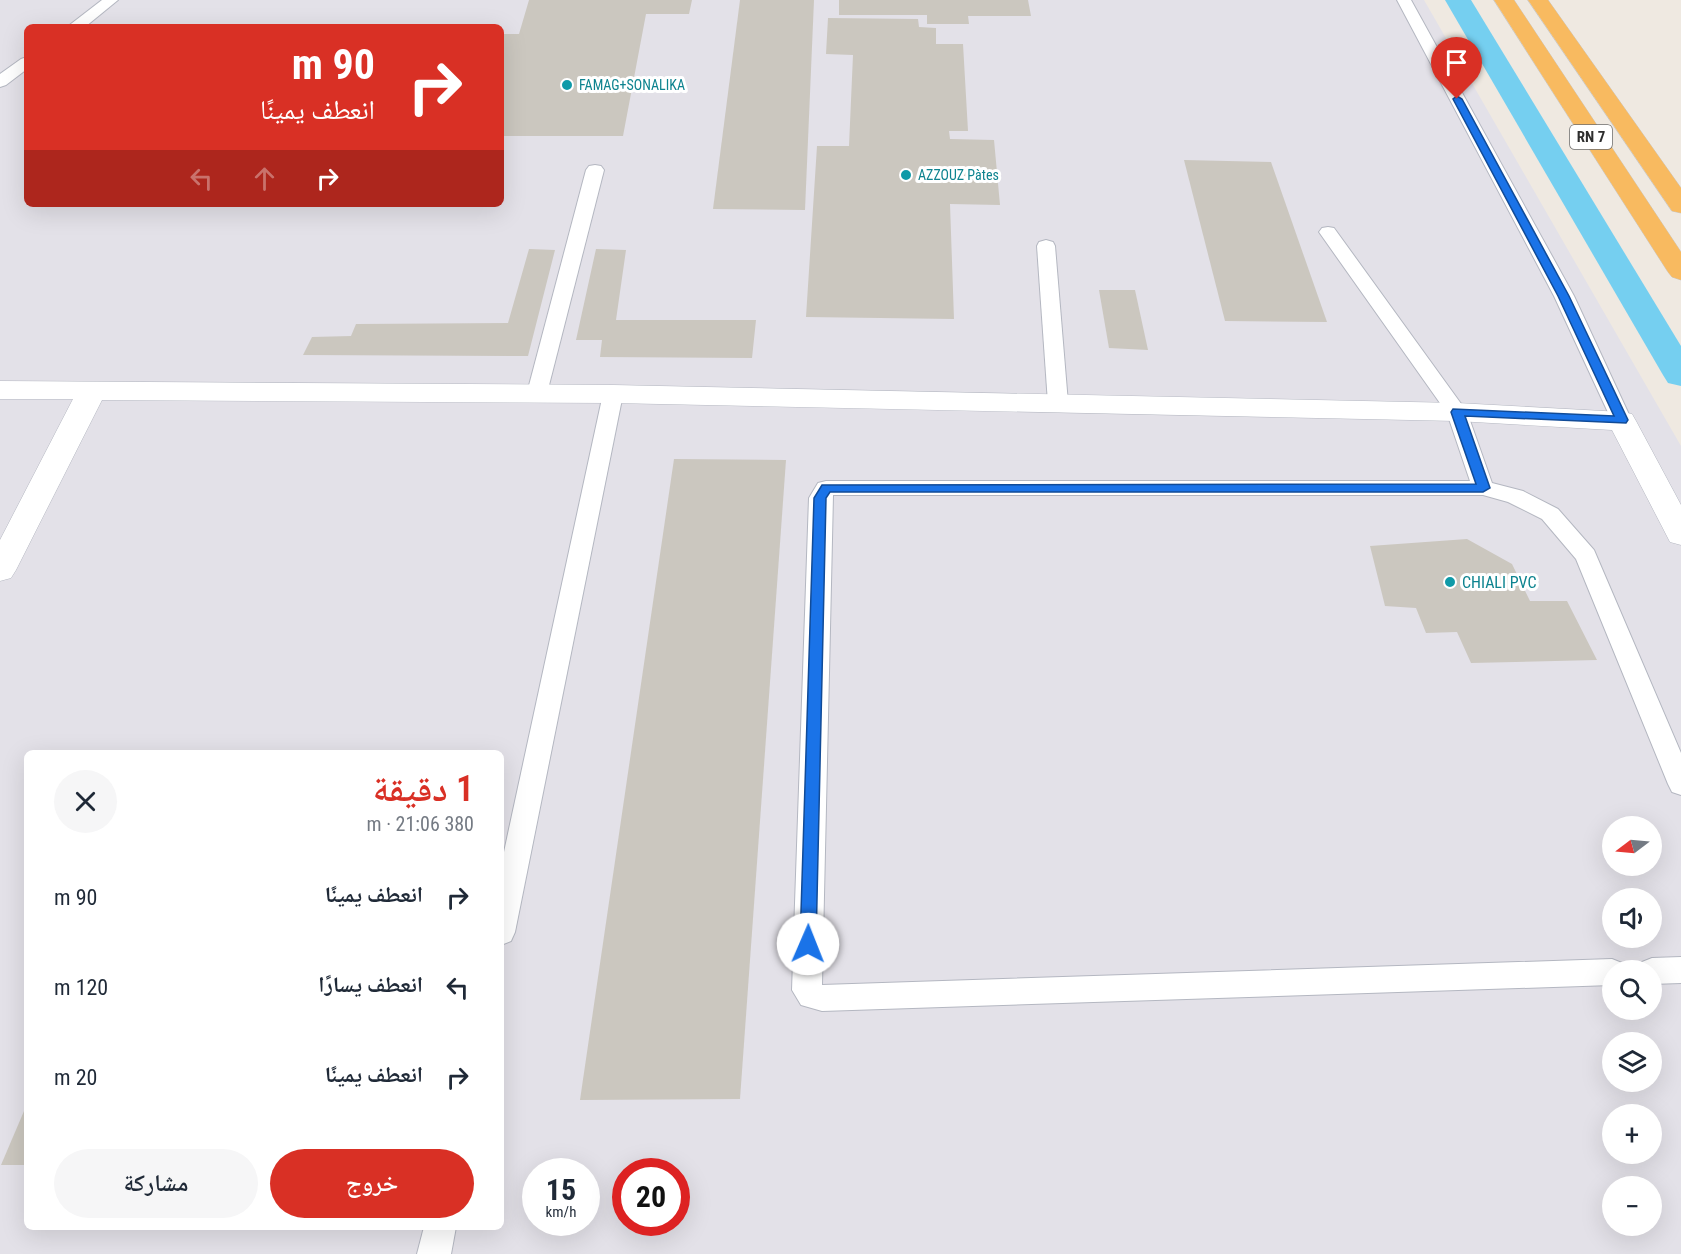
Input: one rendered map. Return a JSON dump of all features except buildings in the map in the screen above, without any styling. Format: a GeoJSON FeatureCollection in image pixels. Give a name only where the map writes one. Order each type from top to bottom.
{"type":"FeatureCollection","features":[{"type":"Feature","properties":{"kind":"highway","name":"RN 7"},"geometry":{"type":"LineString","coordinates":[[1504,0],[1681,272]]}},
{"type":"Feature","properties":{"kind":"highway","name":"RN 7"},"geometry":{"type":"LineString","coordinates":[[1538,0],[1681,206]]}},
{"type":"Feature","properties":{"kind":"street"},"geometry":{"type":"LineString","coordinates":[[0,390],[613,394],[1457,412],[1622,420],[1681,534]]}},
{"type":"Feature","properties":{"kind":"street"},"geometry":{"type":"LineString","coordinates":[[0,570],[92,391]]}},
{"type":"Feature","properties":{"kind":"lane"},"geometry":{"type":"LineString","coordinates":[[79,24],[111,0]]}},
{"type":"Feature","properties":{"kind":"lane"},"geometry":{"type":"LineString","coordinates":[[1404,0],[1564,296],[1622,420]]}},
{"type":"Feature","properties":{"kind":"lane"},"geometry":{"type":"LineString","coordinates":[[0,82],[24,64]]}},
{"type":"Feature","properties":{"kind":"lane"},"geometry":{"type":"LineString","coordinates":[[537,393],[595,170]]}},
{"type":"Feature","properties":{"kind":"lane"},"geometry":{"type":"LineString","coordinates":[[1328,232],[1457,412],[1483,488]]}},
{"type":"Feature","properties":{"kind":"lane"},"geometry":{"type":"LineString","coordinates":[[1046,246],[1058,403]]}},
{"type":"Feature","properties":{"kind":"lane"},"geometry":{"type":"LineString","coordinates":[[504,918],[613,394]]}},
{"type":"Feature","properties":{"kind":"lane"},"geometry":{"type":"LineString","coordinates":[[1602,972],[822,998],[811,996],[807,990],[820,498],[826,488],[1483,488],[1515,496],[1550,514],[1586,556],[1681,784]]}},
{"type":"Feature","properties":{"kind":"lane"},"geometry":{"type":"LineString","coordinates":[[1662,971],[1681,970]]}},
{"type":"Feature","properties":{"kind":"lane"},"geometry":{"type":"LineString","coordinates":[[434,1254],[439,1230]]}},
{"type":"Feature","properties":{"kind":"shaded area"},"geometry":{"type":"Polygon","coordinates":[[[0,0],[1424,0],[1681,446],[1681,1254],[0,1254],[0,0]]]}},
{"type":"Feature","properties":{"kind":"waterway"},"geometry":{"type":"LineString","coordinates":[[1458,0],[1681,375]]}},
{"type":"Feature","properties":{"kind":"place","name":"FAMAG+SONALIKA"},"geometry":{"type":"Point","coordinates":[567,85]}},
{"type":"Feature","properties":{"kind":"place","name":"AZZOUZ Pàtes"},"geometry":{"type":"Point","coordinates":[906,175]}},
{"type":"Feature","properties":{"kind":"place","name":"CHIALI PVC"},"geometry":{"type":"Point","coordinates":[1450,582]}},
{"type":"Feature","properties":{"kind":"route"},"geometry":{"type":"LineString","coordinates":[[808,944],[820,498],[826,488],[1483,488],[1457,412],[1622,420],[1564,296],[1457,99]]}}]}
